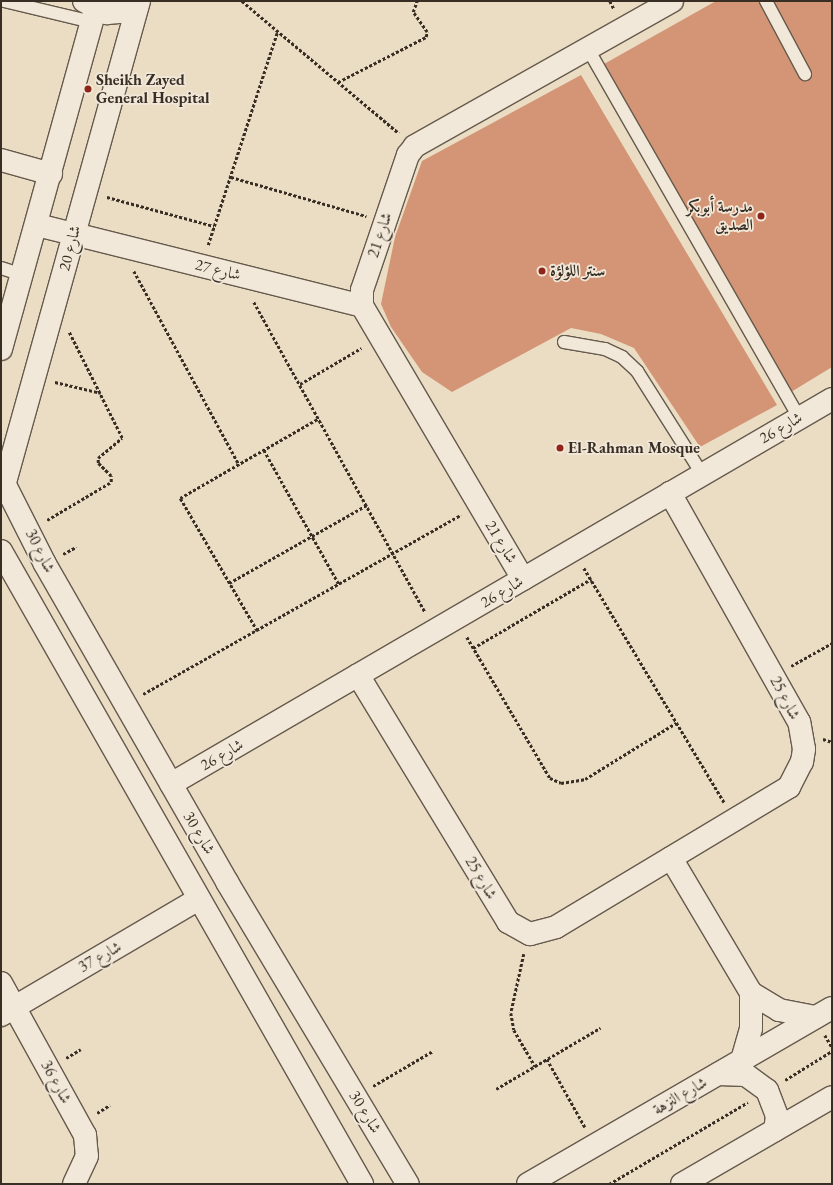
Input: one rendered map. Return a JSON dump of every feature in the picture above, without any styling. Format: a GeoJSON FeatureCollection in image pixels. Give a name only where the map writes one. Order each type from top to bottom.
{"type":"FeatureCollection","features":[{"type":"Feature","properties":{"kind":"street"},"geometry":{"type":"LineString","coordinates":[[1,349],[51,174],[90,11],[119,12],[138,1]]}},
{"type":"Feature","properties":{"kind":"street","name":"شارع 20"},"geometry":{"type":"LineString","coordinates":[[2,484],[35,376],[138,1]]}},
{"type":"Feature","properties":{"kind":"street"},"geometry":{"type":"LineString","coordinates":[[415,146],[672,1]]}},
{"type":"Feature","properties":{"kind":"street","name":"شارع 21"},"geometry":{"type":"LineString","coordinates":[[415,146],[408,155],[384,222],[362,290],[362,306],[523,579]]}},
{"type":"Feature","properties":{"kind":"street"},"geometry":{"type":"LineString","coordinates":[[1,160],[51,174]]}},
{"type":"Feature","properties":{"kind":"street","name":"شارع 27"},"geometry":{"type":"LineString","coordinates":[[37,225],[362,306]]}},
{"type":"Feature","properties":{"kind":"street","name":"شارع 26"},"geometry":{"type":"LineString","coordinates":[[171,784],[832,399]]}},
{"type":"Feature","properties":{"kind":"street","name":"شارع 30"},"geometry":{"type":"LineString","coordinates":[[2,484],[125,705],[355,1096],[403,1182]]}},
{"type":"Feature","properties":{"kind":"street","name":"شارع 25"},"geometry":{"type":"LineString","coordinates":[[358,675],[508,922],[530,934],[556,927],[789,787],[802,762],[803,735],[774,676],[670,493]]}},
{"type":"Feature","properties":{"kind":"street","name":"شارع 30"},"geometry":{"type":"LineString","coordinates":[[1,551],[362,1184]]}},
{"type":"Feature","properties":{"kind":"street"},"geometry":{"type":"LineString","coordinates":[[671,858],[751,993],[774,1008],[824,1012]]}},
{"type":"Feature","properties":{"kind":"street","name":"شارع 37"},"geometry":{"type":"LineString","coordinates":[[8,1011],[199,899]]}},
{"type":"Feature","properties":{"kind":"street","name":"شارع 36"},"geometry":{"type":"LineString","coordinates":[[1,983],[8,1011],[85,1135],[87,1156],[74,1184]]}},
{"type":"Feature","properties":{"kind":"street"},"geometry":{"type":"LineString","coordinates":[[742,1060],[751,1028],[751,993]]}},
{"type":"Feature","properties":{"kind":"street","name":"شارع النزهة"},"geometry":{"type":"LineString","coordinates":[[528,1184],[824,1012]]}},
{"type":"Feature","properties":{"kind":"street"},"geometry":{"type":"LineString","coordinates":[[718,1074],[746,1076],[767,1090],[777,1116],[775,1130]]}},
{"type":"Feature","properties":{"kind":"street"},"geometry":{"type":"LineString","coordinates":[[682,1184],[832,1097]]}},
{"type":"Feature","properties":{"kind":"lane"},"geometry":{"type":"LineString","coordinates":[[4,1],[90,11]]}},
{"type":"Feature","properties":{"kind":"lane"},"geometry":{"type":"LineString","coordinates":[[766,1],[805,74]]}},
{"type":"Feature","properties":{"kind":"lane"},"geometry":{"type":"LineString","coordinates":[[588,49],[799,418]]}},
{"type":"Feature","properties":{"kind":"lane"},"geometry":{"type":"LineString","coordinates":[[1,268],[22,275]]}},
{"type":"Feature","properties":{"kind":"lane"},"geometry":{"type":"LineString","coordinates":[[564,342],[605,349],[622,357],[637,371],[702,474]]}},
{"type":"Feature","properties":{"kind":"path"},"geometry":{"type":"LineString","coordinates":[[242,1],[277,33],[415,146]]}},
{"type":"Feature","properties":{"kind":"path"},"geometry":{"type":"LineString","coordinates":[[338,82],[426,37],[413,12],[417,1]]}},
{"type":"Feature","properties":{"kind":"path"},"geometry":{"type":"LineString","coordinates":[[201,266],[277,33]]}},
{"type":"Feature","properties":{"kind":"path"},"geometry":{"type":"LineString","coordinates":[[230,177],[384,222]]}},
{"type":"Feature","properties":{"kind":"path"},"geometry":{"type":"LineString","coordinates":[[85,191],[214,226]]}},
{"type":"Feature","properties":{"kind":"path"},"geometry":{"type":"LineString","coordinates":[[120,246],[239,464]]}},
{"type":"Feature","properties":{"kind":"path"},"geometry":{"type":"LineString","coordinates":[[239,275],[435,630]]}},
{"type":"Feature","properties":{"kind":"path"},"geometry":{"type":"LineString","coordinates":[[29,531],[111,482],[111,476],[98,463],[98,458],[120,442],[122,433],[55,304]]}},
{"type":"Feature","properties":{"kind":"path"},"geometry":{"type":"LineString","coordinates":[[300,384],[380,337]]}},
{"type":"Feature","properties":{"kind":"path"},"geometry":{"type":"LineString","coordinates":[[35,376],[101,394]]}},
{"type":"Feature","properties":{"kind":"path"},"geometry":{"type":"LineString","coordinates":[[257,631],[180,502],[180,498],[319,418]]}},
{"type":"Feature","properties":{"kind":"path"},"geometry":{"type":"LineString","coordinates":[[264,450],[339,584]]}},
{"type":"Feature","properties":{"kind":"path"},"geometry":{"type":"LineString","coordinates":[[229,583],[367,505]]}},
{"type":"Feature","properties":{"kind":"path"},"geometry":{"type":"LineString","coordinates":[[125,705],[479,505]]}},
{"type":"Feature","properties":{"kind":"path"},"geometry":{"type":"LineString","coordinates":[[573,550],[734,820]]}},
{"type":"Feature","properties":{"kind":"path"},"geometry":{"type":"LineString","coordinates":[[473,648],[591,579]]}},
{"type":"Feature","properties":{"kind":"path"},"geometry":{"type":"LineString","coordinates":[[456,619],[550,778],[561,783],[585,779],[676,723]]}},
{"type":"Feature","properties":{"kind":"path"},"geometry":{"type":"LineString","coordinates":[[774,676],[832,643]]}},
{"type":"Feature","properties":{"kind":"path"},"geometry":{"type":"LineString","coordinates":[[530,934],[511,1013],[514,1030],[535,1066]]}},
{"type":"Feature","properties":{"kind":"path"},"geometry":{"type":"LineString","coordinates":[[496,1089],[600,1028]]}},
{"type":"Feature","properties":{"kind":"path"},"geometry":{"type":"LineString","coordinates":[[355,1096],[433,1051]]}},
{"type":"Feature","properties":{"kind":"path"},"geometry":{"type":"LineString","coordinates":[[609,1184],[832,1051]]}},
{"type":"Feature","properties":{"kind":"path"},"geometry":{"type":"LineString","coordinates":[[547,1059],[595,1145]]}},
{"type":"Feature","properties":{"kind":"building","name":"مدرسة أبوبكر الصديق"},"geometry":{"type":"Polygon","coordinates":[[[716,1],[832,1],[832,367],[791,392],[604,64],[716,1]]]}},
{"type":"Feature","properties":{"kind":"building","name":"سنتر اللؤلؤة"},"geometry":{"type":"Polygon","coordinates":[[[581,75],[777,405],[700,447],[634,348],[601,334],[571,328],[452,392],[422,372],[391,327],[381,304],[395,237],[422,161],[581,75]]]}},
{"type":"Feature","properties":{"kind":"place","name":"Sheikh Zayed General Hospital"},"geometry":{"type":"Point","coordinates":[88,89]}},
{"type":"Feature","properties":{"kind":"place","name":"مدرسة أبوبكر الصديق"},"geometry":{"type":"Point","coordinates":[761,216]}},
{"type":"Feature","properties":{"kind":"place","name":"سنتر اللؤلؤة"},"geometry":{"type":"Point","coordinates":[542,271]}},
{"type":"Feature","properties":{"kind":"place","name":"El-Rahman Mosque"},"geometry":{"type":"Point","coordinates":[560,448]}}]}
